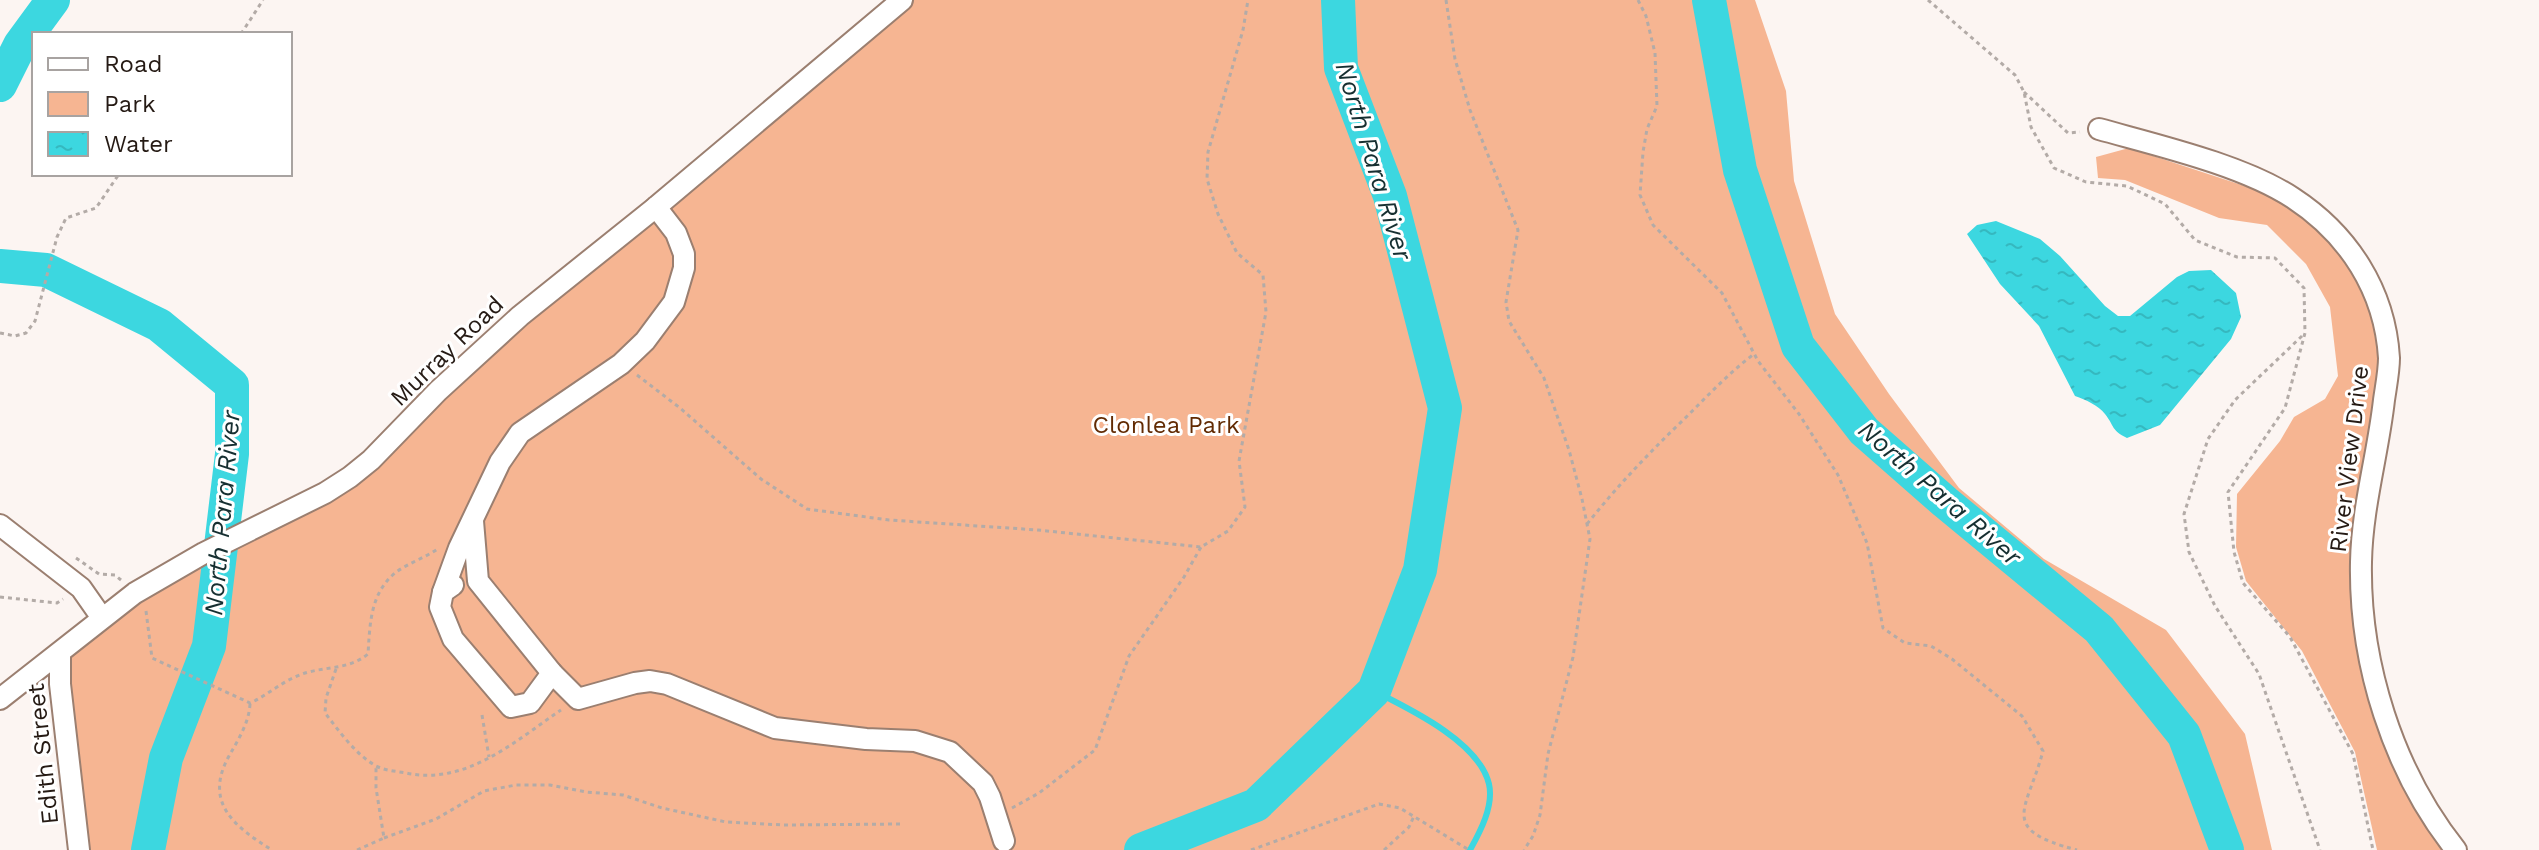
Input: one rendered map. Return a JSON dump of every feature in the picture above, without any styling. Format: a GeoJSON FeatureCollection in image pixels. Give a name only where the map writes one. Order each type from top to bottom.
{"type":"FeatureCollection","features":[{"type":"Feature","properties":{"kind":"street","name":"Murray Road"},"geometry":{"type":"LineString","coordinates":[[0,699],[135,593],[204,553],[325,493],[371,460],[438,391],[520,316],[656,207],[902,0]]}},
{"type":"Feature","properties":{"kind":"street","name":"River View Drive"},"geometry":{"type":"LineString","coordinates":[[2099,129],[2243,174],[2291,197],[2329,226],[2365,273],[2377,298],[2389,360],[2381,427],[2364,517],[2361,563],[2368,650],[2377,689],[2402,760],[2443,833],[2456,850]]}},
{"type":"Feature","properties":{"kind":"street"},"geometry":{"type":"LineString","coordinates":[[552,673],[530,703],[511,707],[453,639],[440,607],[443,592],[459,548],[500,462],[520,433],[621,364],[663,320],[680,285],[684,268],[681,242],[656,207]]}},
{"type":"Feature","properties":{"kind":"street"},"geometry":{"type":"LineString","coordinates":[[473,521],[478,581],[552,673],[578,699],[650,681],[667,684],[775,728],[866,739],[915,741],[950,752],[983,783],[1004,841]]}},
{"type":"Feature","properties":{"kind":"street"},"geometry":{"type":"LineString","coordinates":[[0,525],[81,588],[102,618]]}},
{"type":"Feature","properties":{"kind":"street"},"geometry":{"type":"LineString","coordinates":[[443,592],[462,577],[478,581]]}},
{"type":"Feature","properties":{"kind":"street","name":"Edith Street"},"geometry":{"type":"LineString","coordinates":[[60,653],[60,684],[79,850]]}},
{"type":"Feature","properties":{"kind":"path"},"geometry":{"type":"LineString","coordinates":[[242,32],[263,0]]}},
{"type":"Feature","properties":{"kind":"path"},"geometry":{"type":"LineString","coordinates":[[996,814],[1031,799],[1095,750],[1129,656],[1201,547],[1228,531],[1245,507],[1239,461],[1266,312],[1263,275],[1237,253],[1218,214],[1207,179],[1208,152],[1243,30],[1248,0]]}},
{"type":"Feature","properties":{"kind":"path"},"geometry":{"type":"LineString","coordinates":[[1446,0],[1455,59],[1470,110],[1518,230],[1506,302],[1509,321],[1544,378],[1569,450],[1590,539],[1573,657],[1548,754],[1540,815],[1524,850]]}},
{"type":"Feature","properties":{"kind":"path"},"geometry":{"type":"LineString","coordinates":[[1638,0],[1646,16],[1655,53],[1657,106],[1643,152],[1640,195],[1653,225],[1722,293],[1754,354],[1799,414],[1838,475],[1867,543],[1883,628],[1905,643],[1931,646],[1952,659],[2022,716],[2043,751],[2036,778],[2023,804],[2024,818],[2030,832],[2047,842],[2077,850]]}},
{"type":"Feature","properties":{"kind":"path"},"geometry":{"type":"LineString","coordinates":[[1928,0],[2015,75],[2024,92],[2031,127],[2054,168],[2086,182],[2127,186],[2165,204],[2195,240],[2237,257],[2275,258],[2304,288],[2305,333],[2285,408],[2228,492],[2234,552],[2243,583],[2290,637],[2353,754],[2373,850]]}},
{"type":"Feature","properties":{"kind":"path"},"geometry":{"type":"LineString","coordinates":[[2024,92],[2068,133],[2099,129]]}},
{"type":"Feature","properties":{"kind":"path"},"geometry":{"type":"LineString","coordinates":[[0,333],[15,336],[26,333],[35,321],[57,237],[66,218],[96,208],[118,176]]}},
{"type":"Feature","properties":{"kind":"path"},"geometry":{"type":"LineString","coordinates":[[2305,333],[2235,400],[2208,439],[2184,514],[2189,552],[2215,606],[2259,674],[2320,850]]}},
{"type":"Feature","properties":{"kind":"path"},"geometry":{"type":"LineString","coordinates":[[1587,524],[1621,481],[1653,448],[1754,354]]}},
{"type":"Feature","properties":{"kind":"path"},"geometry":{"type":"LineString","coordinates":[[621,364],[680,408],[761,479],[807,509],[889,520],[1038,530],[1201,547]]}},
{"type":"Feature","properties":{"kind":"path"},"geometry":{"type":"LineString","coordinates":[[250,703],[298,675],[336,669],[368,654],[371,609],[381,589],[396,573],[440,547]]}},
{"type":"Feature","properties":{"kind":"path"},"geometry":{"type":"LineString","coordinates":[[0,597],[57,603],[81,588]]}},
{"type":"Feature","properties":{"kind":"path"},"geometry":{"type":"LineString","coordinates":[[165,666],[250,703]]}},
{"type":"Feature","properties":{"kind":"path"},"geometry":{"type":"LineString","coordinates":[[336,669],[326,698],[325,713],[348,743],[376,766],[419,776],[439,776],[468,769],[578,699]]}},
{"type":"Feature","properties":{"kind":"path"},"geometry":{"type":"LineString","coordinates":[[250,703],[249,715],[225,764],[220,798],[225,812],[247,834],[272,850]]}},
{"type":"Feature","properties":{"kind":"path"},"geometry":{"type":"LineString","coordinates":[[482,715],[489,757]]}},
{"type":"Feature","properties":{"kind":"path"},"geometry":{"type":"LineString","coordinates":[[376,766],[376,788],[384,838]]}},
{"type":"Feature","properties":{"kind":"path"},"geometry":{"type":"LineString","coordinates":[[357,850],[436,819],[484,791],[516,785],[550,785],[623,795],[662,808],[726,822],[900,824]]}},
{"type":"Feature","properties":{"kind":"path"},"geometry":{"type":"LineString","coordinates":[[1251,850],[1379,804],[1400,808],[1469,850]]}},
{"type":"Feature","properties":{"kind":"path"},"geometry":{"type":"LineString","coordinates":[[1384,850],[1409,827],[1414,816]]}},
{"type":"Feature","properties":{"kind":"green space","name":"Clonlea Park"},"geometry":{"type":"Polygon","coordinates":[[[903,0],[1755,0],[1786,91],[1794,181],[1835,314],[1889,394],[1959,488],[2044,559],[2166,630],[2245,734],[2272,850],[83,850],[60,653],[102,618],[325,493],[438,391],[903,0]]]}},
{"type":"Feature","properties":{"kind":"green space"},"geometry":{"type":"Polygon","coordinates":[[[2129,148],[2266,193],[2298,211],[2328,237],[2349,265],[2365,296],[2375,331],[2379,372],[2375,408],[2357,494],[2353,546],[2356,626],[2444,850],[2377,850],[2355,752],[2302,651],[2246,581],[2236,547],[2237,494],[2280,441],[2294,417],[2325,399],[2338,376],[2330,307],[2306,264],[2267,225],[2219,218],[2125,180],[2098,178],[2096,157],[2129,148]]]}},
{"type":"Feature","properties":{"kind":"water"},"geometry":{"type":"Polygon","coordinates":[[[1996,221],[2040,239],[2118,316],[2130,316],[2177,277],[2189,271],[2211,270],[2236,293],[2241,317],[2231,339],[2160,425],[2127,438],[2116,430],[2099,408],[2075,396],[2039,326],[2000,284],[1967,234],[1977,225],[1996,221]]]}},
{"type":"Feature","properties":{"kind":"waterway","name":"North Para River"},"geometry":{"type":"LineString","coordinates":[[0,85],[20,45],[53,0]]}},
{"type":"Feature","properties":{"kind":"waterway","name":"North Para River"},"geometry":{"type":"LineString","coordinates":[[1141,850],[1256,805],[1374,691],[1420,570],[1445,408],[1390,196],[1341,68],[1338,0]]}},
{"type":"Feature","properties":{"kind":"waterway","name":"North Para River"},"geometry":{"type":"LineString","coordinates":[[1709,0],[1740,170],[1798,346],[1864,431],[2099,629],[2184,735],[2227,850]]}},
{"type":"Feature","properties":{"kind":"waterway","name":"North Para River"},"geometry":{"type":"LineString","coordinates":[[0,266],[46,270],[159,325],[232,385],[232,454],[209,646],[166,758],[148,850]]}},
{"type":"Feature","properties":{"kind":"waterway"},"geometry":{"type":"LineString","coordinates":[[1374,691],[1441,728],[1472,754],[1483,769],[1489,784],[1490,801],[1470,850]]}}]}
